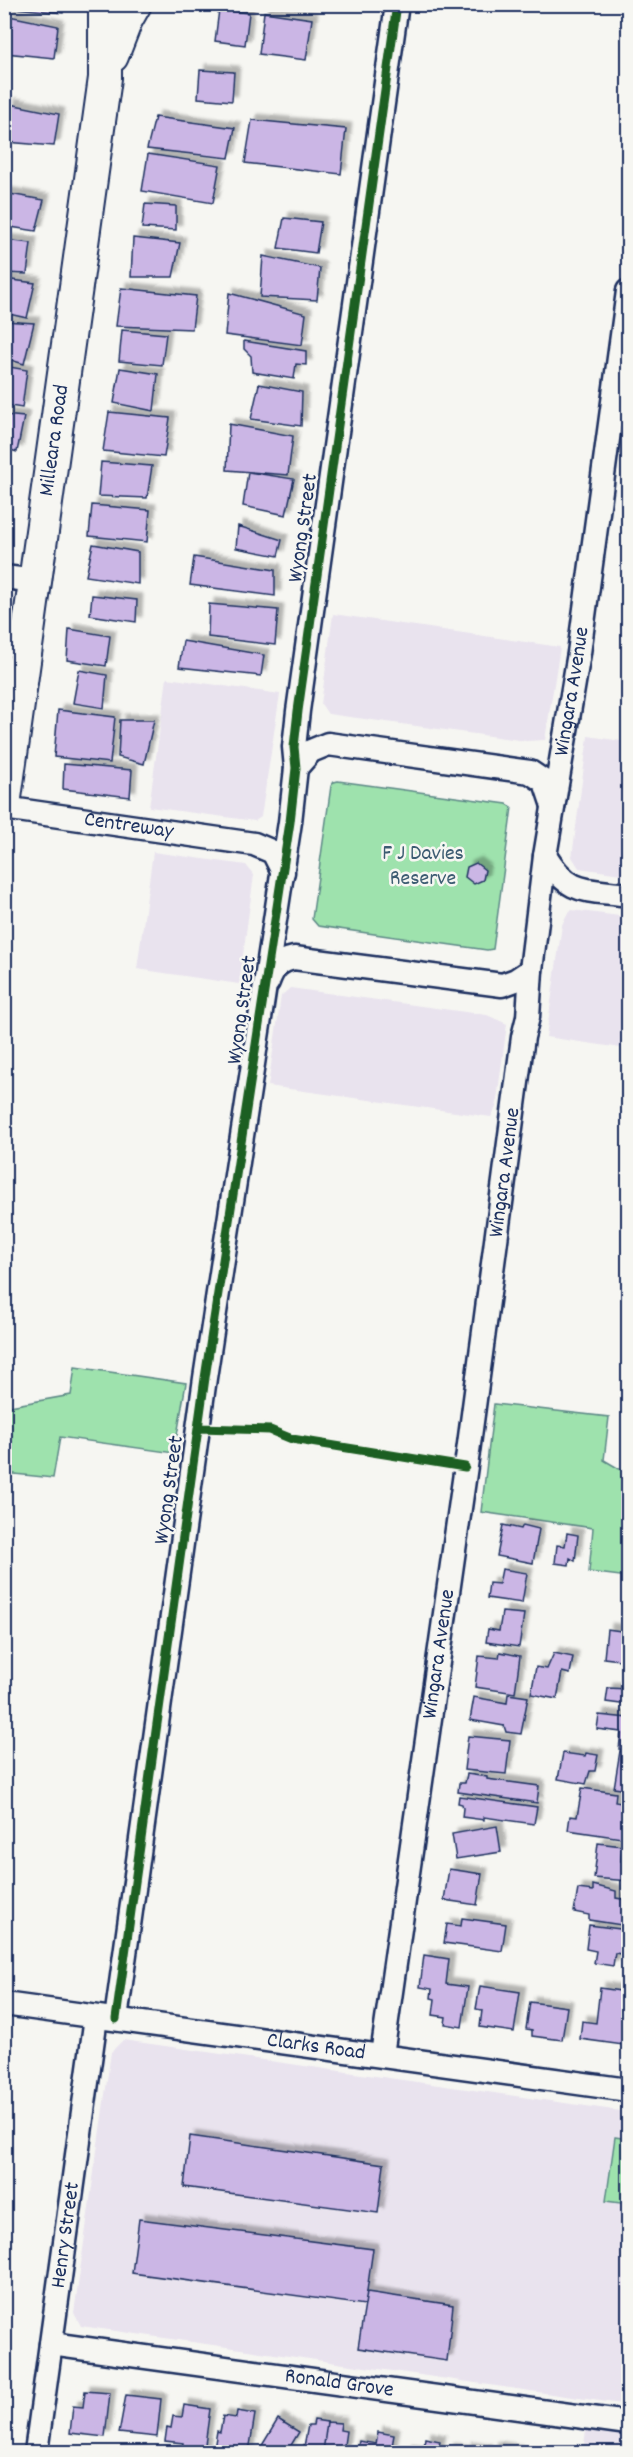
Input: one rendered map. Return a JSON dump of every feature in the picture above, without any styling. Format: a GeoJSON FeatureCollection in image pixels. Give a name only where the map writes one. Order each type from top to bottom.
{"type":"FeatureCollection","features":[{"type":"Feature","properties":{"kind":"main road","name":"Milleara Road"},"geometry":{"type":"LineString","coordinates":[[4,807],[105,78],[105,4]]}},
{"type":"Feature","properties":{"kind":"main road","name":"Milleara Road"},"geometry":{"type":"LineString","coordinates":[[105,78],[126,20],[135,4]]}},
{"type":"Feature","properties":{"kind":"street","name":"Wyong Street"},"geometry":{"type":"LineString","coordinates":[[106,2018],[275,928],[296,768],[294,747],[397,4]]}},
{"type":"Feature","properties":{"kind":"street","name":"Wingara Avenue"},"geometry":{"type":"LineString","coordinates":[[382,2055],[468,1452],[523,1037],[528,1017],[531,970],[552,806],[566,739],[628,291]]}},
{"type":"Feature","properties":{"kind":"street"},"geometry":{"type":"LineString","coordinates":[[4,577],[36,581]]}},
{"type":"Feature","properties":{"kind":"street"},"geometry":{"type":"LineString","coordinates":[[300,702],[306,723],[313,734],[328,744],[536,774],[545,782],[552,806]]}},
{"type":"Feature","properties":{"kind":"street"},"geometry":{"type":"LineString","coordinates":[[536,774],[546,767],[566,739]]}},
{"type":"Feature","properties":{"kind":"street"},"geometry":{"type":"LineString","coordinates":[[296,768],[311,751],[328,744]]}},
{"type":"Feature","properties":{"kind":"street","name":"Centreway"},"geometry":{"type":"LineString","coordinates":[[4,807],[254,844],[273,852],[283,872]]}},
{"type":"Feature","properties":{"kind":"street"},"geometry":{"type":"LineString","coordinates":[[254,844],[275,837],[290,822]]}},
{"type":"Feature","properties":{"kind":"street"},"geometry":{"type":"LineString","coordinates":[[546,856],[558,876],[574,888],[628,895]]}},
{"type":"Feature","properties":{"kind":"street"},"geometry":{"type":"LineString","coordinates":[[540,911],[557,896],[574,888]]}},
{"type":"Feature","properties":{"kind":"street"},"geometry":{"type":"LineString","coordinates":[[275,928],[285,948],[293,955],[305,958],[502,985],[516,980],[531,970]]}},
{"type":"Feature","properties":{"kind":"street"},"geometry":{"type":"LineString","coordinates":[[264,992],[272,970],[279,964],[286,960],[305,958]]}},
{"type":"Feature","properties":{"kind":"street"},"geometry":{"type":"LineString","coordinates":[[502,985],[514,997],[521,1011],[523,1037]]}},
{"type":"Feature","properties":{"kind":"street","name":"Clarks Road"},"geometry":{"type":"LineString","coordinates":[[4,2004],[628,2091]]}},
{"type":"Feature","properties":{"kind":"street","name":"Henry Street"},"geometry":{"type":"LineString","coordinates":[[36,2452],[51,2344],[106,2018]]}},
{"type":"Feature","properties":{"kind":"street","name":"Ronald Grove"},"geometry":{"type":"LineString","coordinates":[[51,2344],[628,2424]]}},
{"type":"Feature","properties":{"kind":"shaded area"},"geometry":{"type":"Polygon","coordinates":[[[333,614],[560,647],[545,740],[526,741],[328,714],[321,704],[333,614]]]}},
{"type":"Feature","properties":{"kind":"shaded area"},"geometry":{"type":"Polygon","coordinates":[[[167,678],[280,694],[261,817],[255,821],[149,807],[167,678]]]}},
{"type":"Feature","properties":{"kind":"shaded area"},"geometry":{"type":"Polygon","coordinates":[[[588,736],[628,742],[628,875],[579,868],[572,857],[588,736]]]}},
{"type":"Feature","properties":{"kind":"shaded area"},"geometry":{"type":"Polygon","coordinates":[[[153,852],[246,865],[254,875],[239,984],[137,969],[153,852]]]}},
{"type":"Feature","properties":{"kind":"shaded area"},"geometry":{"type":"Polygon","coordinates":[[[572,910],[628,917],[628,1049],[546,1037],[562,925],[572,910]]]}},
{"type":"Feature","properties":{"kind":"shaded area"},"geometry":{"type":"Polygon","coordinates":[[[290,988],[487,1015],[507,1024],[496,1107],[491,1117],[268,1086],[281,996],[290,988]]]}},
{"type":"Feature","properties":{"kind":"shaded area"},"geometry":{"type":"Polygon","coordinates":[[[123,2040],[628,2112],[628,2405],[81,2326],[74,2313],[111,2052],[123,2040]]]}},
{"type":"Feature","properties":{"kind":"shaded area"},"geometry":{"type":"Polygon","coordinates":[[[586,2430],[628,2435],[628,2452],[583,2452],[586,2430]]]}},
{"type":"Feature","properties":{"kind":"green space","name":"F J Davies Reserve"},"geometry":{"type":"Polygon","coordinates":[[[338,781],[507,804],[512,807],[493,949],[318,926],[312,919],[331,786],[338,781]]]}},
{"type":"Feature","properties":{"kind":"green space"},"geometry":{"type":"Polygon","coordinates":[[[75,1367],[186,1383],[174,1453],[60,1437],[53,1478],[5,1473],[5,1407],[71,1395],[75,1367]]]}},
{"type":"Feature","properties":{"kind":"green space"},"geometry":{"type":"Polygon","coordinates":[[[494,1404],[609,1417],[604,1460],[628,1474],[628,1577],[589,1572],[593,1528],[481,1512],[494,1404]]]}},
{"type":"Feature","properties":{"kind":"green space"},"geometry":{"type":"Polygon","coordinates":[[[615,2137],[628,2139],[628,2204],[606,2201],[615,2137]]]}},
{"type":"Feature","properties":{"kind":"building"},"geometry":{"type":"Polygon","coordinates":[[[15,4],[64,4],[63,13],[15,8],[15,4]]]}},
{"type":"Feature","properties":{"kind":"building"},"geometry":{"type":"Polygon","coordinates":[[[219,10],[249,13],[245,45],[215,41],[219,10]]]}},
{"type":"Feature","properties":{"kind":"building"},"geometry":{"type":"Polygon","coordinates":[[[264,12],[312,19],[306,60],[259,54],[264,12]]]}},
{"type":"Feature","properties":{"kind":"building"},"geometry":{"type":"Polygon","coordinates":[[[9,16],[58,26],[54,58],[5,53],[9,16]]]}},
{"type":"Feature","properties":{"kind":"building"},"geometry":{"type":"Polygon","coordinates":[[[200,70],[234,72],[232,101],[198,98],[200,70]]]}},
{"type":"Feature","properties":{"kind":"building"},"geometry":{"type":"Polygon","coordinates":[[[10,104],[59,114],[54,146],[6,142],[10,104]]]}},
{"type":"Feature","properties":{"kind":"building"},"geometry":{"type":"Polygon","coordinates":[[[155,117],[235,128],[229,158],[147,149],[155,117]]]}},
{"type":"Feature","properties":{"kind":"building"},"geometry":{"type":"Polygon","coordinates":[[[252,120],[346,129],[341,174],[245,163],[252,120]]]}},
{"type":"Feature","properties":{"kind":"building"},"geometry":{"type":"Polygon","coordinates":[[[148,154],[220,165],[213,203],[142,191],[148,154]]]}},
{"type":"Feature","properties":{"kind":"building"},"geometry":{"type":"Polygon","coordinates":[[[4,193],[44,200],[36,231],[4,226],[4,193]]]}},
{"type":"Feature","properties":{"kind":"building"},"geometry":{"type":"Polygon","coordinates":[[[145,204],[176,206],[176,230],[142,228],[145,204]]]}},
{"type":"Feature","properties":{"kind":"building"},"geometry":{"type":"Polygon","coordinates":[[[284,218],[321,222],[316,253],[278,248],[284,218]]]}},
{"type":"Feature","properties":{"kind":"building"},"geometry":{"type":"Polygon","coordinates":[[[133,238],[180,243],[173,277],[131,277],[133,238]]]}},
{"type":"Feature","properties":{"kind":"building"},"geometry":{"type":"Polygon","coordinates":[[[4,240],[31,243],[27,274],[4,273],[4,240]]]}},
{"type":"Feature","properties":{"kind":"building"},"geometry":{"type":"Polygon","coordinates":[[[263,256],[320,268],[317,300],[260,297],[263,256]]]}},
{"type":"Feature","properties":{"kind":"building"},"geometry":{"type":"Polygon","coordinates":[[[4,279],[35,283],[27,318],[4,313],[4,279]]]}},
{"type":"Feature","properties":{"kind":"building"},"geometry":{"type":"Polygon","coordinates":[[[121,288],[196,296],[192,329],[116,326],[121,288]]]}},
{"type":"Feature","properties":{"kind":"building"},"geometry":{"type":"Polygon","coordinates":[[[229,293],[306,314],[302,345],[225,335],[229,293]]]}},
{"type":"Feature","properties":{"kind":"building"},"geometry":{"type":"Polygon","coordinates":[[[4,321],[34,323],[24,364],[4,358],[4,321]]]}},
{"type":"Feature","properties":{"kind":"building"},"geometry":{"type":"Polygon","coordinates":[[[122,330],[166,334],[162,365],[119,361],[122,330]]]}},
{"type":"Feature","properties":{"kind":"building"},"geometry":{"type":"Polygon","coordinates":[[[244,341],[306,351],[306,365],[296,364],[294,379],[252,372],[251,356],[244,349],[244,341]]]}},
{"type":"Feature","properties":{"kind":"building"},"geometry":{"type":"Polygon","coordinates":[[[4,366],[27,370],[22,408],[4,405],[4,366]]]}},
{"type":"Feature","properties":{"kind":"building"},"geometry":{"type":"Polygon","coordinates":[[[120,368],[158,374],[154,411],[114,403],[120,368]]]}},
{"type":"Feature","properties":{"kind":"building"},"geometry":{"type":"Polygon","coordinates":[[[259,384],[302,392],[301,426],[251,419],[259,384]]]}},
{"type":"Feature","properties":{"kind":"building"},"geometry":{"type":"Polygon","coordinates":[[[109,412],[170,418],[164,457],[103,451],[109,412]]]}},
{"type":"Feature","properties":{"kind":"building"},"geometry":{"type":"Polygon","coordinates":[[[4,415],[24,417],[17,452],[4,448],[4,415]]]}},
{"type":"Feature","properties":{"kind":"building"},"geometry":{"type":"Polygon","coordinates":[[[229,424],[293,436],[288,475],[227,470],[229,424]]]}},
{"type":"Feature","properties":{"kind":"building"},"geometry":{"type":"Polygon","coordinates":[[[101,462],[152,466],[147,498],[98,496],[101,462]]]}},
{"type":"Feature","properties":{"kind":"building"},"geometry":{"type":"Polygon","coordinates":[[[248,472],[294,479],[286,515],[243,506],[248,472]]]}},
{"type":"Feature","properties":{"kind":"building"},"geometry":{"type":"Polygon","coordinates":[[[92,505],[150,510],[147,542],[89,536],[92,505]]]}},
{"type":"Feature","properties":{"kind":"building"},"geometry":{"type":"Polygon","coordinates":[[[238,526],[282,540],[278,556],[236,548],[238,526]]]}},
{"type":"Feature","properties":{"kind":"building"},"geometry":{"type":"Polygon","coordinates":[[[93,544],[138,552],[138,584],[86,576],[93,544]]]}},
{"type":"Feature","properties":{"kind":"building"},"geometry":{"type":"Polygon","coordinates":[[[194,557],[275,570],[275,596],[190,585],[194,557]]]}},
{"type":"Feature","properties":{"kind":"building"},"geometry":{"type":"Polygon","coordinates":[[[92,595],[137,600],[136,622],[90,615],[92,595]]]}},
{"type":"Feature","properties":{"kind":"building"},"geometry":{"type":"Polygon","coordinates":[[[209,604],[278,610],[275,645],[208,637],[209,604]]]}},
{"type":"Feature","properties":{"kind":"building"},"geometry":{"type":"Polygon","coordinates":[[[69,629],[110,636],[106,666],[67,660],[69,629]]]}},
{"type":"Feature","properties":{"kind":"building"},"geometry":{"type":"Polygon","coordinates":[[[183,641],[264,655],[261,676],[179,667],[183,641]]]}},
{"type":"Feature","properties":{"kind":"building"},"geometry":{"type":"Polygon","coordinates":[[[79,670],[107,675],[104,708],[73,703],[79,670]]]}},
{"type":"Feature","properties":{"kind":"building"},"geometry":{"type":"Polygon","coordinates":[[[58,710],[115,717],[110,763],[54,757],[58,710]]]}},
{"type":"Feature","properties":{"kind":"building"},"geometry":{"type":"Polygon","coordinates":[[[120,720],[154,720],[144,764],[118,757],[120,720]]]}},
{"type":"Feature","properties":{"kind":"building"},"geometry":{"type":"Polygon","coordinates":[[[64,764],[132,770],[130,797],[63,789],[64,764]]]}},
{"type":"Feature","properties":{"kind":"building"},"geometry":{"type":"Polygon","coordinates":[[[476,863],[485,870],[483,880],[474,884],[465,877],[467,867],[476,863]]]}},
{"type":"Feature","properties":{"kind":"building"},"geometry":{"type":"Polygon","coordinates":[[[503,1525],[521,1529],[523,1525],[539,1529],[533,1563],[497,1556],[503,1525]]]}},
{"type":"Feature","properties":{"kind":"building"},"geometry":{"type":"Polygon","coordinates":[[[567,1533],[578,1535],[575,1561],[570,1558],[569,1565],[555,1563],[557,1545],[565,1546],[567,1533]]]}},
{"type":"Feature","properties":{"kind":"building"},"geometry":{"type":"Polygon","coordinates":[[[502,1569],[527,1573],[522,1603],[487,1598],[489,1583],[499,1584],[502,1569]]]}},
{"type":"Feature","properties":{"kind":"building"},"geometry":{"type":"Polygon","coordinates":[[[502,1612],[524,1614],[519,1647],[486,1642],[488,1629],[499,1631],[502,1612]]]}},
{"type":"Feature","properties":{"kind":"building"},"geometry":{"type":"Polygon","coordinates":[[[607,1629],[628,1632],[628,1661],[604,1658],[607,1629]]]}},
{"type":"Feature","properties":{"kind":"building"},"geometry":{"type":"Polygon","coordinates":[[[500,1652],[520,1656],[515,1693],[475,1687],[479,1656],[499,1658],[500,1652]]]}},
{"type":"Feature","properties":{"kind":"building"},"geometry":{"type":"Polygon","coordinates":[[[554,1653],[573,1657],[570,1674],[562,1672],[557,1699],[531,1694],[536,1667],[547,1669],[554,1653]]]}},
{"type":"Feature","properties":{"kind":"building"},"geometry":{"type":"Polygon","coordinates":[[[608,1688],[628,1689],[628,1705],[606,1702],[608,1688]]]}},
{"type":"Feature","properties":{"kind":"building"},"geometry":{"type":"Polygon","coordinates":[[[508,1694],[528,1697],[521,1734],[506,1732],[504,1726],[470,1720],[474,1697],[507,1703],[508,1694]]]}},
{"type":"Feature","properties":{"kind":"building"},"geometry":{"type":"Polygon","coordinates":[[[599,1715],[628,1718],[628,1750],[619,1749],[621,1732],[597,1729],[599,1715]]]}},
{"type":"Feature","properties":{"kind":"building"},"geometry":{"type":"Polygon","coordinates":[[[468,1736],[510,1740],[506,1774],[464,1770],[468,1736]]]}},
{"type":"Feature","properties":{"kind":"building"},"geometry":{"type":"Polygon","coordinates":[[[620,1751],[628,1752],[628,1790],[614,1788],[620,1751]]]}},
{"type":"Feature","properties":{"kind":"building"},"geometry":{"type":"Polygon","coordinates":[[[563,1753],[598,1755],[595,1771],[590,1771],[586,1784],[558,1779],[563,1753]]]}},
{"type":"Feature","properties":{"kind":"building"},"geometry":{"type":"Polygon","coordinates":[[[467,1774],[539,1786],[537,1803],[458,1792],[459,1783],[465,1783],[467,1774]]]}},
{"type":"Feature","properties":{"kind":"building"},"geometry":{"type":"Polygon","coordinates":[[[582,1788],[616,1793],[615,1802],[627,1804],[628,1839],[568,1830],[570,1816],[577,1817],[582,1788]]]}},
{"type":"Feature","properties":{"kind":"building"},"geometry":{"type":"Polygon","coordinates":[[[459,1796],[537,1807],[534,1824],[484,1817],[484,1820],[462,1817],[463,1808],[462,1804],[458,1803],[459,1796]]]}},
{"type":"Feature","properties":{"kind":"building"},"geometry":{"type":"Polygon","coordinates":[[[497,1826],[501,1852],[456,1859],[452,1834],[497,1826]]]}},
{"type":"Feature","properties":{"kind":"building"},"geometry":{"type":"Polygon","coordinates":[[[598,1843],[622,1846],[621,1861],[628,1861],[628,1881],[594,1878],[598,1843]]]}},
{"type":"Feature","properties":{"kind":"building"},"geometry":{"type":"Polygon","coordinates":[[[449,1869],[482,1874],[477,1905],[444,1900],[449,1869]]]}},
{"type":"Feature","properties":{"kind":"building"},"geometry":{"type":"Polygon","coordinates":[[[593,1885],[616,1891],[616,1898],[628,1900],[628,1926],[589,1920],[589,1915],[574,1912],[578,1889],[593,1891],[593,1885]]]}},
{"type":"Feature","properties":{"kind":"building"},"geometry":{"type":"Polygon","coordinates":[[[462,1918],[506,1924],[502,1951],[444,1943],[447,1924],[461,1926],[462,1918]]]}},
{"type":"Feature","properties":{"kind":"building"},"geometry":{"type":"Polygon","coordinates":[[[589,1925],[628,1930],[626,1955],[615,1953],[613,1966],[594,1963],[596,1951],[586,1949],[589,1925]]]}},
{"type":"Feature","properties":{"kind":"building"},"geometry":{"type":"Polygon","coordinates":[[[424,1955],[449,1959],[446,1984],[468,1987],[462,2027],[445,2024],[446,2017],[433,2015],[435,1999],[431,1998],[432,1989],[420,1987],[424,1955]]]}},
{"type":"Feature","properties":{"kind":"building"},"geometry":{"type":"Polygon","coordinates":[[[480,1986],[520,1992],[514,2032],[480,2027],[482,2010],[476,2009],[480,1986]]]}},
{"type":"Feature","properties":{"kind":"building"},"geometry":{"type":"Polygon","coordinates":[[[600,1988],[627,1992],[628,2008],[623,2045],[580,2039],[582,2021],[596,2023],[600,1988]]]}},
{"type":"Feature","properties":{"kind":"building"},"geometry":{"type":"Polygon","coordinates":[[[530,2002],[567,2007],[562,2040],[532,2036],[532,2030],[526,2029],[530,2002]]]}},
{"type":"Feature","properties":{"kind":"building"},"geometry":{"type":"Polygon","coordinates":[[[190,2136],[384,2164],[378,2213],[184,2187],[190,2136]]]}},
{"type":"Feature","properties":{"kind":"building"},"geometry":{"type":"Polygon","coordinates":[[[139,2219],[373,2249],[365,2305],[132,2273],[139,2219]]]}},
{"type":"Feature","properties":{"kind":"building"},"geometry":{"type":"Polygon","coordinates":[[[367,2292],[453,2305],[447,2361],[358,2348],[367,2292]]]}},
{"type":"Feature","properties":{"kind":"building"},"geometry":{"type":"Polygon","coordinates":[[[85,2391],[110,2393],[105,2437],[70,2433],[73,2406],[83,2407],[85,2391]]]}},
{"type":"Feature","properties":{"kind":"building"},"geometry":{"type":"Polygon","coordinates":[[[126,2395],[161,2399],[157,2437],[119,2433],[126,2395]]]}},
{"type":"Feature","properties":{"kind":"building"},"geometry":{"type":"Polygon","coordinates":[[[184,2405],[210,2409],[204,2452],[182,2452],[183,2443],[165,2441],[167,2427],[171,2428],[173,2416],[182,2417],[184,2405]]]}},
{"type":"Feature","properties":{"kind":"building"},"geometry":{"type":"Polygon","coordinates":[[[237,2411],[255,2414],[249,2452],[214,2449],[217,2431],[220,2432],[223,2416],[236,2418],[237,2411]]]}},
{"type":"Feature","properties":{"kind":"building"},"geometry":{"type":"Polygon","coordinates":[[[278,2419],[299,2432],[287,2452],[258,2452],[278,2419]]]}},
{"type":"Feature","properties":{"kind":"building"},"geometry":{"type":"Polygon","coordinates":[[[314,2420],[327,2422],[323,2452],[303,2452],[308,2425],[313,2425],[314,2420]]]}},
{"type":"Feature","properties":{"kind":"building"},"geometry":{"type":"Polygon","coordinates":[[[327,2422],[341,2423],[340,2430],[346,2431],[343,2452],[323,2452],[327,2422]]]}},
{"type":"Feature","properties":{"kind":"building"},"geometry":{"type":"Polygon","coordinates":[[[378,2432],[394,2435],[391,2452],[352,2452],[353,2446],[358,2447],[359,2441],[376,2444],[378,2432]]]}},
{"type":"Feature","properties":{"kind":"building"},"geometry":{"type":"Polygon","coordinates":[[[425,2438],[440,2441],[438,2452],[423,2452],[425,2438]]]}},
{"type":"Feature","properties":{"kind":"building"},"geometry":{"type":"Polygon","coordinates":[[[467,2447],[486,2450],[486,2452],[448,2452],[449,2449],[466,2451],[467,2447]]]}},
{"type":"Feature","properties":{"kind":"building"},"geometry":{"type":"Polygon","coordinates":[[[493,2447],[517,2451],[517,2452],[492,2452],[493,2447]]]}},
{"type":"Feature","properties":{"kind":"building"},"geometry":{"type":"Polygon","coordinates":[[[407,2449],[423,2452],[406,2452],[407,2449]]]}},
{"type":"Feature","properties":{"kind":"cycle path"},"geometry":{"type":"LineString","coordinates":[[116,2019],[205,1378],[290,822],[296,768],[294,747],[298,711],[397,4]]}},
{"type":"Feature","properties":{"kind":"cycle path"},"geometry":{"type":"LineString","coordinates":[[198,1428],[270,1430],[292,1439],[465,1467]]}}]}
